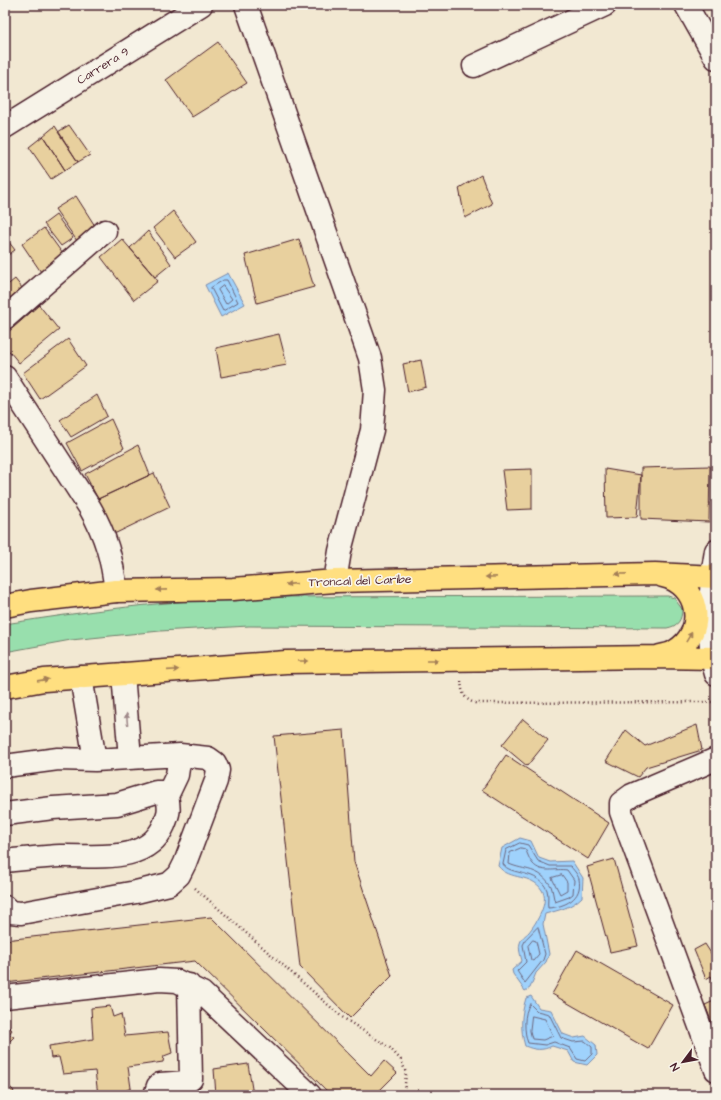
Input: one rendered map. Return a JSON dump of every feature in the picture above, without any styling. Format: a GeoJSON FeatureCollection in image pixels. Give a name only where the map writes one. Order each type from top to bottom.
{"type":"FeatureCollection","features":[{"type":"Feature","properties":{"kind":"highway","name":"Troncal del Caribe"},"geometry":{"type":"LineString","coordinates":[[5,606],[31,601],[116,591],[232,589],[335,580],[655,574],[713,577]]}},
{"type":"Feature","properties":{"kind":"highway"},"geometry":{"type":"LineString","coordinates":[[655,574],[673,578],[687,589],[695,606],[696,623],[688,640],[675,652],[657,657]]}},
{"type":"Feature","properties":{"kind":"highway"},"geometry":{"type":"LineString","coordinates":[[5,687],[44,680],[286,662],[657,657],[714,664]]}},
{"type":"Feature","properties":{"kind":"street","name":"Carrera 9"},"geometry":{"type":"LineString","coordinates":[[5,127],[201,5]]}},
{"type":"Feature","properties":{"kind":"street"},"geometry":{"type":"LineString","coordinates":[[246,5],[370,358],[376,390],[372,430],[340,551],[335,580]]}},
{"type":"Feature","properties":{"kind":"street"},"geometry":{"type":"LineString","coordinates":[[474,66],[605,5]]}},
{"type":"Feature","properties":{"kind":"street"},"geometry":{"type":"LineString","coordinates":[[686,5],[713,47]]}},
{"type":"Feature","properties":{"kind":"street"},"geometry":{"type":"LineString","coordinates":[[5,318],[105,231]]}},
{"type":"Feature","properties":{"kind":"street"},"geometry":{"type":"LineString","coordinates":[[5,377],[90,508],[102,530],[112,559],[116,591]]}},
{"type":"Feature","properties":{"kind":"street"},"geometry":{"type":"LineString","coordinates":[[714,664],[713,577],[716,551]]}},
{"type":"Feature","properties":{"kind":"street"},"geometry":{"type":"LineString","coordinates":[[123,674],[130,758]]}},
{"type":"Feature","properties":{"kind":"street"},"geometry":{"type":"LineString","coordinates":[[81,677],[94,760]]}},
{"type":"Feature","properties":{"kind":"street"},"geometry":{"type":"LineString","coordinates":[[5,861],[58,856],[134,853],[149,846],[160,834],[170,811],[168,796],[177,776],[180,755]]}},
{"type":"Feature","properties":{"kind":"street"},"geometry":{"type":"LineString","coordinates":[[5,766],[58,759],[94,760],[180,755],[208,758],[215,763],[218,770],[216,781],[185,863],[179,875],[169,884],[136,892],[21,913],[10,912],[5,907]]}},
{"type":"Feature","properties":{"kind":"street"},"geometry":{"type":"LineString","coordinates":[[716,759],[632,795],[621,803],[621,812],[716,1070]]}},
{"type":"Feature","properties":{"kind":"street"},"geometry":{"type":"LineString","coordinates":[[5,814],[53,808],[117,804],[156,792],[163,792],[168,796]]}},
{"type":"Feature","properties":{"kind":"street"},"geometry":{"type":"LineString","coordinates":[[5,997],[159,980],[177,981],[189,985],[202,993],[310,1095]]}},
{"type":"Feature","properties":{"kind":"street"},"geometry":{"type":"LineString","coordinates":[[155,1095],[160,1084],[187,1082],[191,1079],[189,985]]}},
{"type":"Feature","properties":{"kind":"path"},"geometry":{"type":"LineString","coordinates":[[461,660],[462,692],[465,698],[474,703],[716,702]]}},
{"type":"Feature","properties":{"kind":"path"},"geometry":{"type":"LineString","coordinates":[[179,875],[342,1017],[390,1048],[401,1060],[406,1072],[404,1095]]}},
{"type":"Feature","properties":{"kind":"green space"},"geometry":{"type":"Polygon","coordinates":[[[668,596],[674,598],[682,609],[679,622],[674,626],[667,628],[249,626],[160,631],[71,640],[5,652],[5,624],[96,611],[188,601],[249,597],[668,596]]]}},
{"type":"Feature","properties":{"kind":"water"},"geometry":{"type":"Polygon","coordinates":[[[228,273],[245,304],[221,317],[205,285],[228,273]]]}},
{"type":"Feature","properties":{"kind":"water"},"geometry":{"type":"Polygon","coordinates":[[[520,838],[531,841],[539,858],[550,862],[572,861],[583,878],[582,897],[578,901],[560,910],[545,914],[543,924],[549,954],[546,962],[536,973],[530,988],[525,991],[513,974],[512,970],[522,961],[519,945],[532,928],[541,912],[544,895],[542,890],[532,881],[508,874],[498,866],[502,848],[520,838]]]}},
{"type":"Feature","properties":{"kind":"water"},"geometry":{"type":"Polygon","coordinates":[[[531,996],[539,1008],[551,1010],[563,1034],[574,1038],[585,1036],[596,1045],[597,1055],[587,1065],[574,1062],[568,1051],[552,1046],[545,1049],[538,1049],[525,1046],[522,1034],[522,1016],[526,998],[531,996]]]}},
{"type":"Feature","properties":{"kind":"building"},"geometry":{"type":"Polygon","coordinates":[[[218,42],[247,83],[192,117],[166,80],[218,42]]]}},
{"type":"Feature","properties":{"kind":"building"},"geometry":{"type":"Polygon","coordinates":[[[69,125],[90,155],[78,162],[58,132],[69,125]]]}},
{"type":"Feature","properties":{"kind":"building"},"geometry":{"type":"Polygon","coordinates":[[[55,126],[78,162],[65,170],[43,136],[55,126]]]}},
{"type":"Feature","properties":{"kind":"building"},"geometry":{"type":"Polygon","coordinates":[[[43,136],[65,170],[51,179],[29,147],[43,136]]]}},
{"type":"Feature","properties":{"kind":"building"},"geometry":{"type":"Polygon","coordinates":[[[481,175],[492,204],[465,218],[459,188],[481,175]]]}},
{"type":"Feature","properties":{"kind":"building"},"geometry":{"type":"Polygon","coordinates":[[[76,196],[97,229],[77,241],[55,209],[76,196]]]}},
{"type":"Feature","properties":{"kind":"building"},"geometry":{"type":"Polygon","coordinates":[[[173,211],[196,242],[175,257],[153,228],[173,211]]]}},
{"type":"Feature","properties":{"kind":"building"},"geometry":{"type":"Polygon","coordinates":[[[56,215],[73,238],[61,246],[44,224],[56,215]]]}},
{"type":"Feature","properties":{"kind":"building"},"geometry":{"type":"Polygon","coordinates":[[[44,228],[68,261],[43,275],[22,244],[44,228]]]}},
{"type":"Feature","properties":{"kind":"building"},"geometry":{"type":"Polygon","coordinates":[[[148,231],[171,264],[155,277],[130,248],[148,231]]]}},
{"type":"Feature","properties":{"kind":"building"},"geometry":{"type":"Polygon","coordinates":[[[5,237],[15,250],[5,257],[5,237]]]}},
{"type":"Feature","properties":{"kind":"building"},"geometry":{"type":"Polygon","coordinates":[[[122,239],[158,281],[134,300],[101,257],[122,239]]]}},
{"type":"Feature","properties":{"kind":"building"},"geometry":{"type":"Polygon","coordinates":[[[299,239],[314,287],[257,303],[245,255],[299,239]]]}},
{"type":"Feature","properties":{"kind":"building"},"geometry":{"type":"Polygon","coordinates":[[[15,279],[26,293],[5,309],[5,287],[15,279]]]}},
{"type":"Feature","properties":{"kind":"building"},"geometry":{"type":"Polygon","coordinates":[[[39,305],[59,330],[19,363],[5,346],[5,335],[39,305]]]}},
{"type":"Feature","properties":{"kind":"building"},"geometry":{"type":"Polygon","coordinates":[[[279,334],[287,365],[221,377],[216,348],[279,334]]]}},
{"type":"Feature","properties":{"kind":"building"},"geometry":{"type":"Polygon","coordinates":[[[68,339],[86,366],[40,399],[23,373],[68,339]]]}},
{"type":"Feature","properties":{"kind":"building"},"geometry":{"type":"Polygon","coordinates":[[[421,360],[426,387],[408,392],[403,364],[421,360]]]}},
{"type":"Feature","properties":{"kind":"building"},"geometry":{"type":"Polygon","coordinates":[[[97,395],[107,416],[71,437],[60,420],[97,395]]]}},
{"type":"Feature","properties":{"kind":"building"},"geometry":{"type":"Polygon","coordinates":[[[111,419],[124,448],[82,471],[67,443],[111,419]]]}},
{"type":"Feature","properties":{"kind":"building"},"geometry":{"type":"Polygon","coordinates":[[[138,445],[150,475],[98,499],[85,474],[138,445]]]}},
{"type":"Feature","properties":{"kind":"building"},"geometry":{"type":"Polygon","coordinates":[[[710,466],[709,522],[641,519],[641,468],[710,466]]]}},
{"type":"Feature","properties":{"kind":"building"},"geometry":{"type":"Polygon","coordinates":[[[532,469],[532,509],[507,510],[502,470],[532,469]]]}},
{"type":"Feature","properties":{"kind":"building"},"geometry":{"type":"Polygon","coordinates":[[[605,469],[641,475],[637,517],[606,518],[605,469]]]}},
{"type":"Feature","properties":{"kind":"building"},"geometry":{"type":"Polygon","coordinates":[[[154,473],[170,507],[112,535],[98,499],[154,473]]]}},
{"type":"Feature","properties":{"kind":"building"},"geometry":{"type":"Polygon","coordinates":[[[523,719],[548,740],[527,766],[502,745],[523,719]]]}},
{"type":"Feature","properties":{"kind":"building"},"geometry":{"type":"Polygon","coordinates":[[[697,725],[702,750],[646,767],[638,777],[606,761],[626,730],[645,746],[697,725]]]}},
{"type":"Feature","properties":{"kind":"building"},"geometry":{"type":"Polygon","coordinates":[[[344,730],[354,862],[392,976],[350,1018],[300,967],[274,736],[344,730]]]}},
{"type":"Feature","properties":{"kind":"building"},"geometry":{"type":"Polygon","coordinates":[[[506,755],[609,823],[588,859],[482,790],[506,755]]]}},
{"type":"Feature","properties":{"kind":"building"},"geometry":{"type":"Polygon","coordinates":[[[614,859],[638,946],[610,952],[587,867],[614,859]]]}},
{"type":"Feature","properties":{"kind":"building"},"geometry":{"type":"Polygon","coordinates":[[[211,917],[371,1076],[384,1061],[397,1073],[375,1095],[331,1095],[195,961],[5,983],[5,940],[211,917]]]}},
{"type":"Feature","properties":{"kind":"building"},"geometry":{"type":"Polygon","coordinates":[[[705,944],[714,958],[716,957],[716,988],[711,976],[706,979],[694,950],[705,944]]]}},
{"type":"Feature","properties":{"kind":"building"},"geometry":{"type":"Polygon","coordinates":[[[577,950],[673,1005],[648,1049],[552,994],[577,950]]]}},
{"type":"Feature","properties":{"kind":"building"},"geometry":{"type":"Polygon","coordinates":[[[716,1000],[716,1033],[705,1005],[716,1000]]]}},
{"type":"Feature","properties":{"kind":"building"},"geometry":{"type":"Polygon","coordinates":[[[110,1006],[113,1017],[121,1014],[125,1036],[168,1032],[172,1053],[164,1056],[163,1062],[128,1067],[131,1088],[121,1093],[121,1095],[98,1095],[95,1071],[63,1074],[59,1057],[51,1058],[49,1046],[93,1039],[91,1008],[110,1006]]]}},
{"type":"Feature","properties":{"kind":"building"},"geometry":{"type":"Polygon","coordinates":[[[5,1023],[12,1030],[9,1034],[14,1037],[5,1046],[5,1023]]]}},
{"type":"Feature","properties":{"kind":"building"},"geometry":{"type":"Polygon","coordinates":[[[248,1064],[253,1095],[216,1095],[214,1069],[248,1064]]]}},
{"type":"Feature","properties":{"kind":"building"},"geometry":{"type":"Polygon","coordinates":[[[5,1082],[14,1091],[11,1095],[5,1095],[5,1082]]]}}]}
